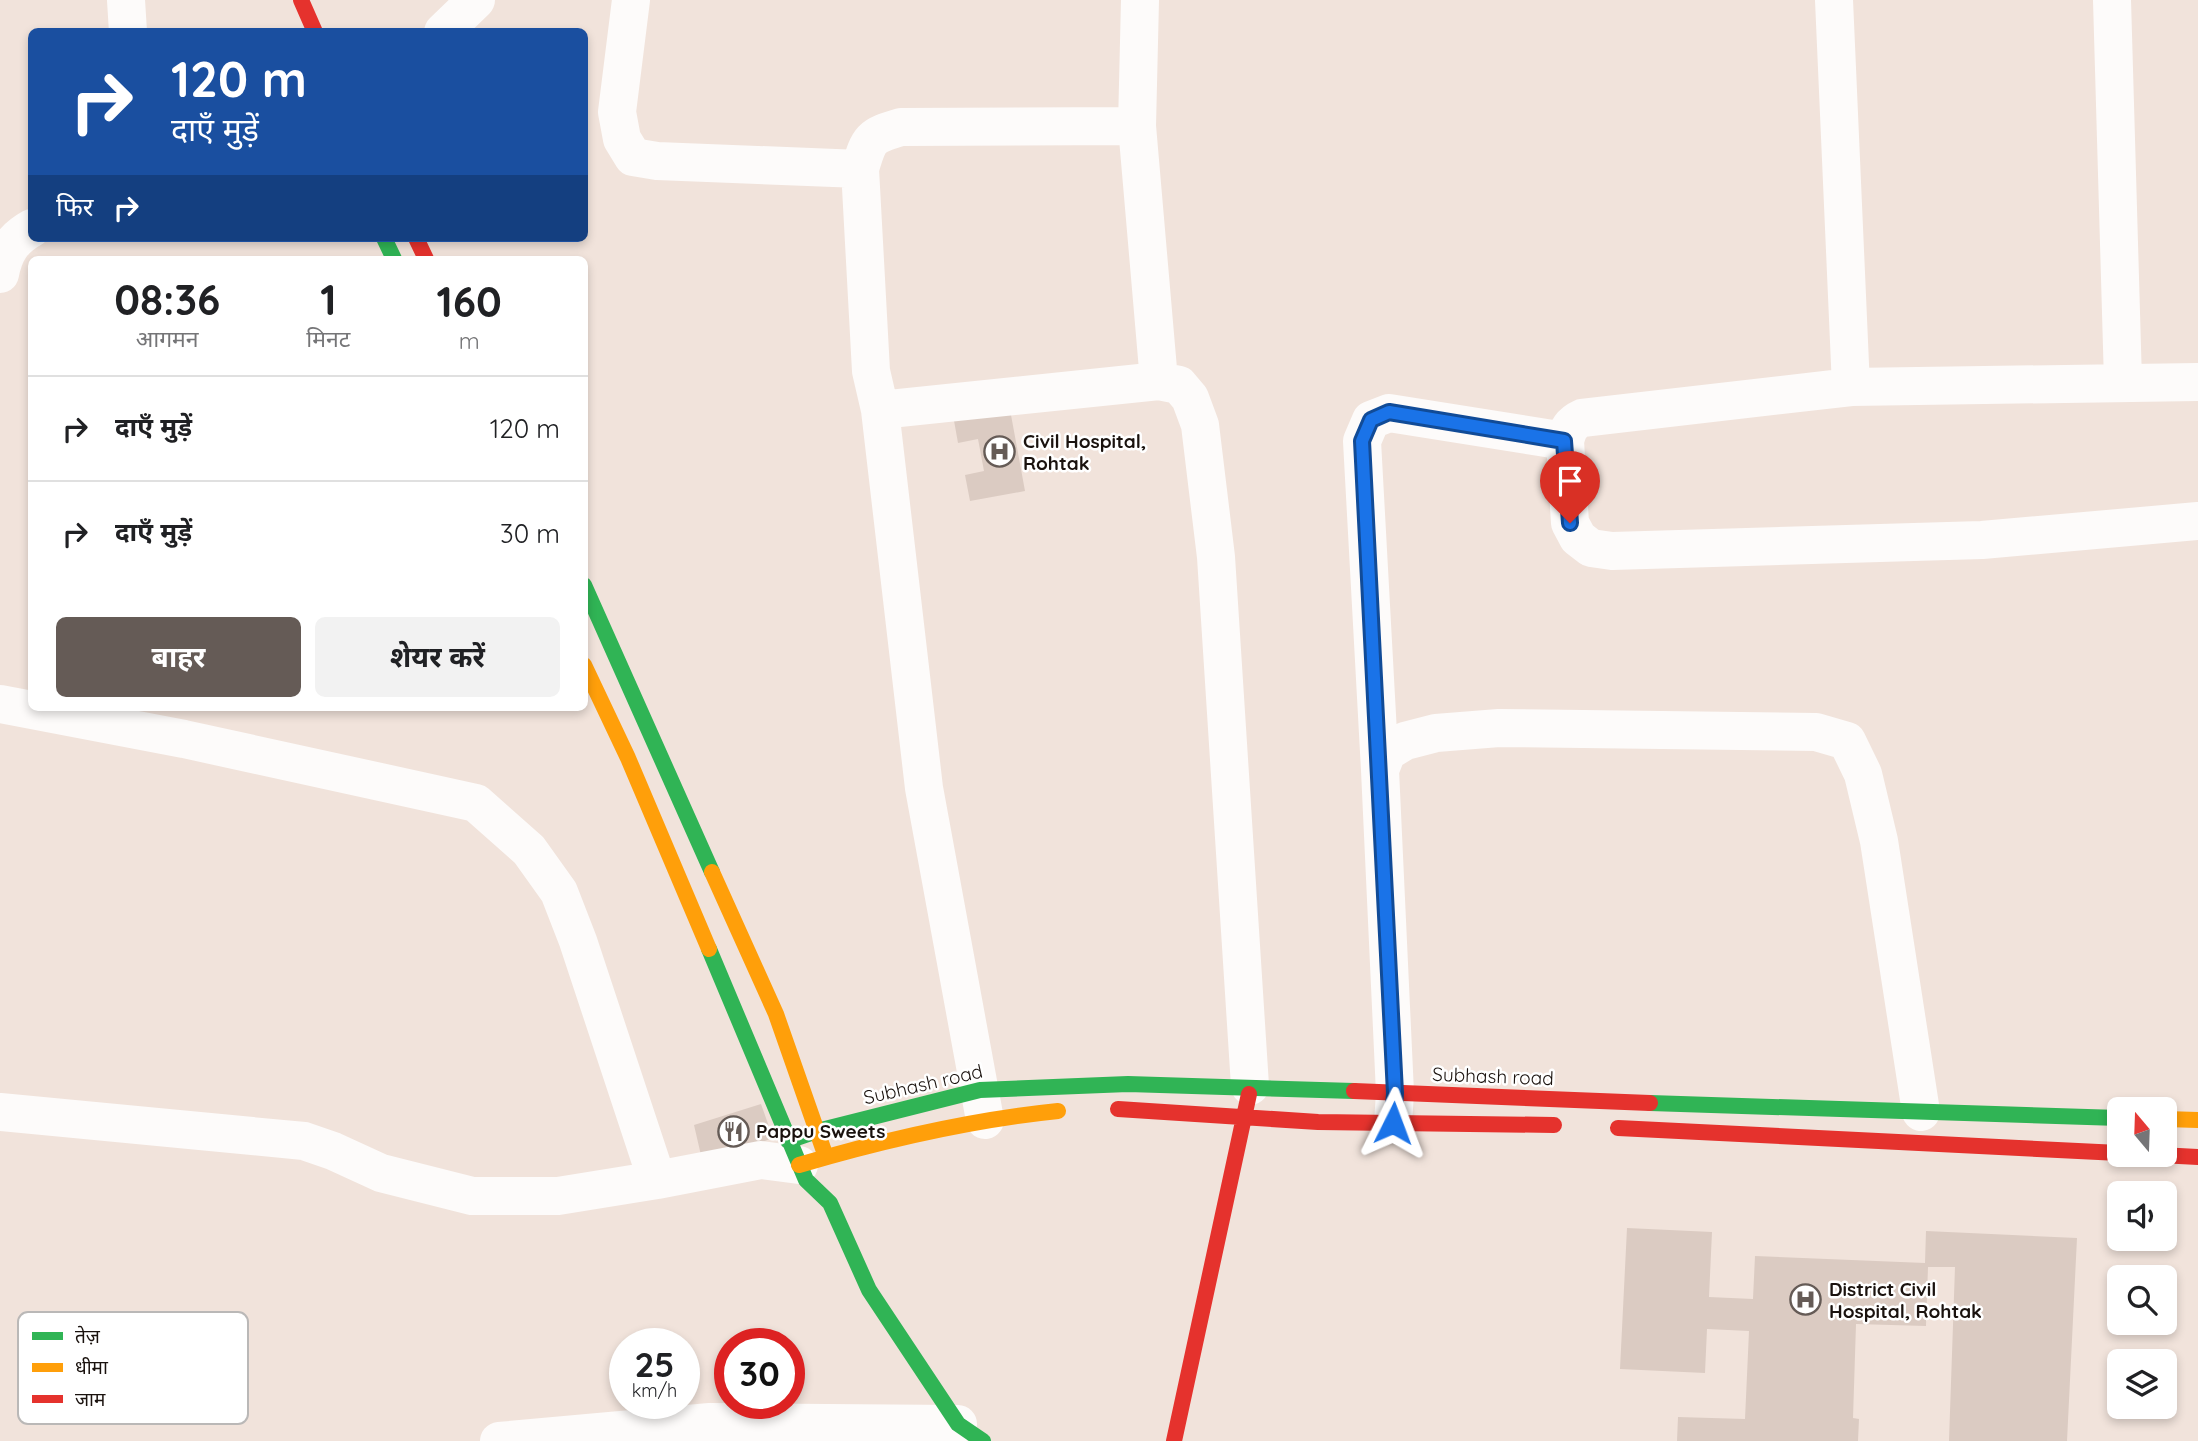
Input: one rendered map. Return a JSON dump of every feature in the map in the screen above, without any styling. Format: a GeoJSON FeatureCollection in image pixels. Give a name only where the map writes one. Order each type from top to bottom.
{"type":"FeatureCollection","features":[{"type":"Feature","properties":{"kind":"street"},"geometry":{"type":"LineString","coordinates":[[126,0],[128,28]]}},
{"type":"Feature","properties":{"kind":"street"},"geometry":{"type":"LineString","coordinates":[[301,0],[313,28]]}},
{"type":"Feature","properties":{"kind":"street"},"geometry":{"type":"LineString","coordinates":[[447,28],[476,0]]}},
{"type":"Feature","properties":{"kind":"street"},"geometry":{"type":"LineString","coordinates":[[631,0],[617,112],[622,139],[633,157],[657,161],[860,169]]}},
{"type":"Feature","properties":{"kind":"street"},"geometry":{"type":"LineString","coordinates":[[1140,0],[1137,126],[1159,381]]}},
{"type":"Feature","properties":{"kind":"street"},"geometry":{"type":"LineString","coordinates":[[1834,0],[1852,387]]}},
{"type":"Feature","properties":{"kind":"street"},"geometry":{"type":"LineString","coordinates":[[2112,0],[2123,382]]}},
{"type":"Feature","properties":{"kind":"street"},"geometry":{"type":"LineString","coordinates":[[983,1105],[924,788],[880,410],[871,371],[860,169],[867,145],[878,134],[901,127],[1137,126]]}},
{"type":"Feature","properties":{"kind":"street"},"geometry":{"type":"LineString","coordinates":[[0,274],[12,242],[28,231]]}},
{"type":"Feature","properties":{"kind":"street"},"geometry":{"type":"LineString","coordinates":[[880,410],[1159,381],[1179,385],[1190,398],[1200,425],[1216,557],[1248,1102],[1174,1441]]}},
{"type":"Feature","properties":{"kind":"street"},"geometry":{"type":"LineString","coordinates":[[2198,382],[1852,387],[1582,418],[1573,422],[1564,441],[1570,523],[1578,538],[1591,548],[1612,551],[1982,540],[2198,521]]}},
{"type":"Feature","properties":{"kind":"street"},"geometry":{"type":"LineString","coordinates":[[1394,1108],[1380,770],[1362,441],[1371,420],[1389,412],[1564,441]]}},
{"type":"Feature","properties":{"kind":"street"},"geometry":{"type":"LineString","coordinates":[[588,594],[776,1014],[807,1157],[806,1180],[830,1203]]}},
{"type":"Feature","properties":{"kind":"street"},"geometry":{"type":"LineString","coordinates":[[588,673],[869,1290],[971,1432]]}},
{"type":"Feature","properties":{"kind":"street"},"geometry":{"type":"LineString","coordinates":[[0,704],[28,709]]}},
{"type":"Feature","properties":{"kind":"street"},"geometry":{"type":"LineString","coordinates":[[37,711],[184,739],[476,803],[529,850],[559,892],[578,941],[657,1180]]}},
{"type":"Feature","properties":{"kind":"street"},"geometry":{"type":"LineString","coordinates":[[1380,770],[1387,752],[1405,741],[1436,733],[1499,728],[1816,732],[1847,741],[1863,774],[1879,841],[1921,1112]]}},
{"type":"Feature","properties":{"kind":"street","name":"Subhash road"},"geometry":{"type":"LineString","coordinates":[[807,1157],[983,1105],[1116,1084],[1248,1102],[1394,1108],[1567,1125],[1564,1100]]}},
{"type":"Feature","properties":{"kind":"street","name":"Subhash road"},"geometry":{"type":"LineString","coordinates":[[1100,1109],[1148,1110],[1248,1102],[1394,1108],[1564,1100],[2107,1118]]}},
{"type":"Feature","properties":{"kind":"street","name":"Subhash road"},"geometry":{"type":"LineString","coordinates":[[807,1157],[983,1105],[1013,1114],[1075,1110]]}},
{"type":"Feature","properties":{"kind":"street"},"geometry":{"type":"LineString","coordinates":[[0,1112],[304,1141],[333,1150],[381,1173],[472,1196],[558,1196],[807,1157]]}},
{"type":"Feature","properties":{"kind":"street"},"geometry":{"type":"LineString","coordinates":[[2177,1119],[2198,1120]]}},
{"type":"Feature","properties":{"kind":"street"},"geometry":{"type":"LineString","coordinates":[[1608,1127],[2107,1152]]}},
{"type":"Feature","properties":{"kind":"street"},"geometry":{"type":"LineString","coordinates":[[2177,1156],[2198,1157]]}},
{"type":"Feature","properties":{"kind":"street"},"geometry":{"type":"LineString","coordinates":[[499,1441],[710,1422],[971,1432]]}},
{"type":"Feature","properties":{"kind":"building"},"geometry":{"type":"Polygon","coordinates":[[[1009,404],[1025,491],[970,501],[965,475],[984,471],[978,439],[958,443],[953,415],[1009,404]]]}},
{"type":"Feature","properties":{"kind":"building","name":"Pappu Sweets"},"geometry":{"type":"Polygon","coordinates":[[[761,1104],[773,1138],[703,1164],[694,1125],[761,1104]]]}},
{"type":"Feature","properties":{"kind":"building"},"geometry":{"type":"Polygon","coordinates":[[[1627,1228],[1712,1232],[1709,1297],[1753,1299],[1755,1256],[1925,1263],[1926,1231],[2077,1238],[2067,1441],[1949,1441],[1955,1267],[1928,1267],[1926,1326],[1856,1324],[1853,1418],[1859,1419],[1858,1441],[1677,1441],[1678,1417],[1745,1419],[1749,1331],[1707,1329],[1705,1373],[1620,1369],[1627,1228]]]}},
{"type":"Feature","properties":{"kind":"traffic: fast"},"geometry":{"type":"LineString","coordinates":[[386,242],[393,256]]}},
{"type":"Feature","properties":{"kind":"traffic: fast"},"geometry":{"type":"LineString","coordinates":[[588,594],[712,872]]}},
{"type":"Feature","properties":{"kind":"traffic: fast"},"geometry":{"type":"LineString","coordinates":[[709,949],[806,1180],[830,1203],[869,1290],[958,1424],[983,1441]]}},
{"type":"Feature","properties":{"kind":"traffic: fast"},"geometry":{"type":"LineString","coordinates":[[788,1141],[817,1131],[980,1090],[1128,1084],[1354,1091]]}},
{"type":"Feature","properties":{"kind":"traffic: fast"},"geometry":{"type":"LineString","coordinates":[[1650,1103],[2107,1118]]}},
{"type":"Feature","properties":{"kind":"traffic: slow"},"geometry":{"type":"LineString","coordinates":[[588,673],[628,758],[709,949]]}},
{"type":"Feature","properties":{"kind":"traffic: slow"},"geometry":{"type":"LineString","coordinates":[[712,872],[776,1014],[826,1157]]}},
{"type":"Feature","properties":{"kind":"traffic: slow"},"geometry":{"type":"LineString","coordinates":[[799,1165],[927,1132],[1058,1111]]}},
{"type":"Feature","properties":{"kind":"traffic: slow"},"geometry":{"type":"LineString","coordinates":[[2177,1119],[2198,1120]]}},
{"type":"Feature","properties":{"kind":"traffic: jam"},"geometry":{"type":"LineString","coordinates":[[301,0],[313,28]]}},
{"type":"Feature","properties":{"kind":"traffic: jam"},"geometry":{"type":"LineString","coordinates":[[418,242],[425,256]]}},
{"type":"Feature","properties":{"kind":"traffic: jam"},"geometry":{"type":"LineString","coordinates":[[1354,1091],[1650,1103]]}},
{"type":"Feature","properties":{"kind":"traffic: jam"},"geometry":{"type":"LineString","coordinates":[[1174,1441],[1249,1094]]}},
{"type":"Feature","properties":{"kind":"traffic: jam"},"geometry":{"type":"LineString","coordinates":[[1118,1109],[1318,1122],[1554,1125]]}},
{"type":"Feature","properties":{"kind":"traffic: jam"},"geometry":{"type":"LineString","coordinates":[[1618,1128],[2107,1152]]}},
{"type":"Feature","properties":{"kind":"traffic: jam"},"geometry":{"type":"LineString","coordinates":[[2177,1156],[2198,1157]]}},
{"type":"Feature","properties":{"kind":"place","name":"Civil Hospital, Rohtak"},"geometry":{"type":"Point","coordinates":[1000,452]}},
{"type":"Feature","properties":{"kind":"place","name":"Pappu Sweets"},"geometry":{"type":"Point","coordinates":[733,1131]}},
{"type":"Feature","properties":{"kind":"place","name":"District Civil Hospital, Rohtak"},"geometry":{"type":"Point","coordinates":[1806,1300]}},
{"type":"Feature","properties":{"kind":"route"},"geometry":{"type":"LineString","coordinates":[[1393,1123],[1395,1093],[1362,441],[1371,420],[1389,412],[1564,441],[1570,523]]}}]}
